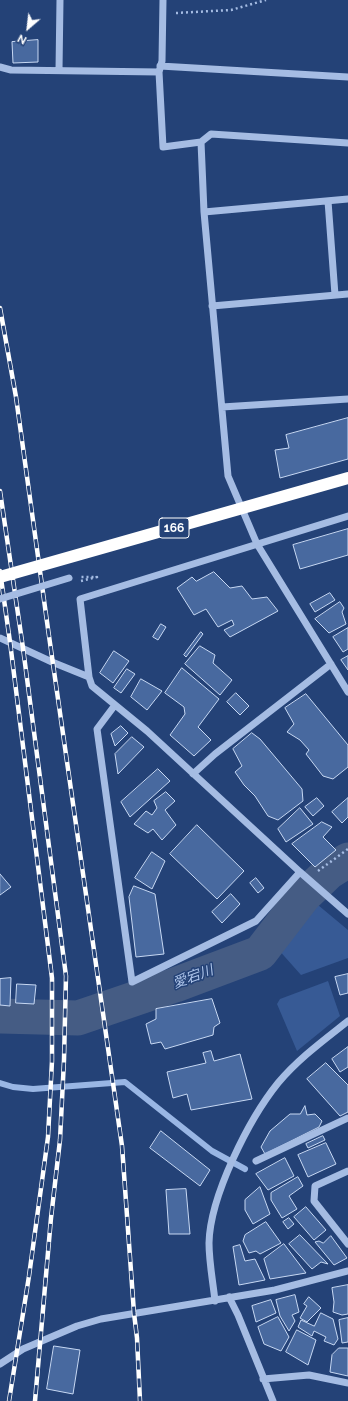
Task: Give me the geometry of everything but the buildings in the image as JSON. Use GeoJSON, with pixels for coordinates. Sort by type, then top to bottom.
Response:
{"type":"FeatureCollection","features":[{"type":"Feature","properties":{"kind":"highway","name":"166"},"geometry":{"type":"LineString","coordinates":[[0,577],[348,478]]}},
{"type":"Feature","properties":{"kind":"street"},"geometry":{"type":"LineString","coordinates":[[59,70],[60,0]]}},
{"type":"Feature","properties":{"kind":"street"},"geometry":{"type":"LineString","coordinates":[[163,0],[162,61],[160,69],[163,147],[201,142],[211,134],[348,143]]}},
{"type":"Feature","properties":{"kind":"street"},"geometry":{"type":"LineString","coordinates":[[0,67],[12,70],[160,69],[348,77]]}},
{"type":"Feature","properties":{"kind":"street"},"geometry":{"type":"LineString","coordinates":[[201,142],[204,212],[228,476],[257,544],[348,692]]}},
{"type":"Feature","properties":{"kind":"street"},"geometry":{"type":"LineString","coordinates":[[204,212],[348,199]]}},
{"type":"Feature","properties":{"kind":"street"},"geometry":{"type":"LineString","coordinates":[[328,201],[335,295]]}},
{"type":"Feature","properties":{"kind":"street"},"geometry":{"type":"LineString","coordinates":[[212,306],[348,294]]}},
{"type":"Feature","properties":{"kind":"street"},"geometry":{"type":"LineString","coordinates":[[222,407],[348,399]]}},
{"type":"Feature","properties":{"kind":"street"},"geometry":{"type":"LineString","coordinates":[[348,516],[80,599],[89,677],[92,686],[148,731],[300,872],[348,914]]}},
{"type":"Feature","properties":{"kind":"street"},"geometry":{"type":"LineString","coordinates":[[0,599],[69,578]]}},
{"type":"Feature","properties":{"kind":"street"},"geometry":{"type":"LineString","coordinates":[[0,638],[89,677]]}},
{"type":"Feature","properties":{"kind":"street"},"geometry":{"type":"LineString","coordinates":[[193,774],[215,754],[331,664]]}},
{"type":"Feature","properties":{"kind":"street"},"geometry":{"type":"LineString","coordinates":[[115,706],[97,729],[132,982],[256,922],[300,872]]}},
{"type":"Feature","properties":{"kind":"street"},"geometry":{"type":"LineString","coordinates":[[215,1300],[209,1243],[212,1219],[225,1177],[238,1149],[254,1120],[278,1083],[300,1060],[348,1021]]}},
{"type":"Feature","properties":{"kind":"street"},"geometry":{"type":"LineString","coordinates":[[256,1161],[348,1118]]}},
{"type":"Feature","properties":{"kind":"street"},"geometry":{"type":"LineString","coordinates":[[348,1171],[316,1186],[314,1201],[348,1244]]}},
{"type":"Feature","properties":{"kind":"street"},"geometry":{"type":"LineString","coordinates":[[0,1364],[23,1349],[77,1326],[101,1319],[275,1290],[348,1271]]}},
{"type":"Feature","properties":{"kind":"street"},"geometry":{"type":"LineString","coordinates":[[229,1297],[238,1315],[273,1401]]}},
{"type":"Feature","properties":{"kind":"street"},"geometry":{"type":"LineString","coordinates":[[263,1378],[309,1375],[348,1383]]}},
{"type":"Feature","properties":{"kind":"path"},"geometry":{"type":"LineString","coordinates":[[163,14],[231,10],[266,0]]}},
{"type":"Feature","properties":{"kind":"path"},"geometry":{"type":"LineString","coordinates":[[300,872],[316,872],[348,849]]}},
{"type":"Feature","properties":{"kind":"shaded area"},"geometry":{"type":"Polygon","coordinates":[[[318,905],[348,930],[348,958],[301,975],[277,948],[318,905]]]}},
{"type":"Feature","properties":{"kind":"shaded area"},"geometry":{"type":"Polygon","coordinates":[[[328,981],[340,1016],[297,1051],[277,1004],[280,999],[328,981]]]}},
{"type":"Feature","properties":{"kind":"waterway","name":"愛宕川"},"geometry":{"type":"LineString","coordinates":[[0,1016],[78,1018],[175,985],[260,953],[303,897],[329,872],[348,860]]}},
{"type":"Feature","properties":{"kind":"waterway"},"geometry":{"type":"LineString","coordinates":[[0,1083],[13,1087],[33,1089],[125,1082],[212,1151],[245,1169]]}},
{"type":"Feature","properties":{"kind":"railway"},"geometry":{"type":"LineString","coordinates":[[0,308],[16,397],[122,1146],[137,1338],[140,1401]]}},
{"type":"Feature","properties":{"kind":"railway"},"geometry":{"type":"LineString","coordinates":[[0,491],[23,648],[66,976],[60,1140],[51,1218],[35,1401]]}},
{"type":"Feature","properties":{"kind":"railway"},"geometry":{"type":"LineString","coordinates":[[0,571],[52,978],[52,1061],[48,1137],[29,1276],[9,1401]]}}]}
